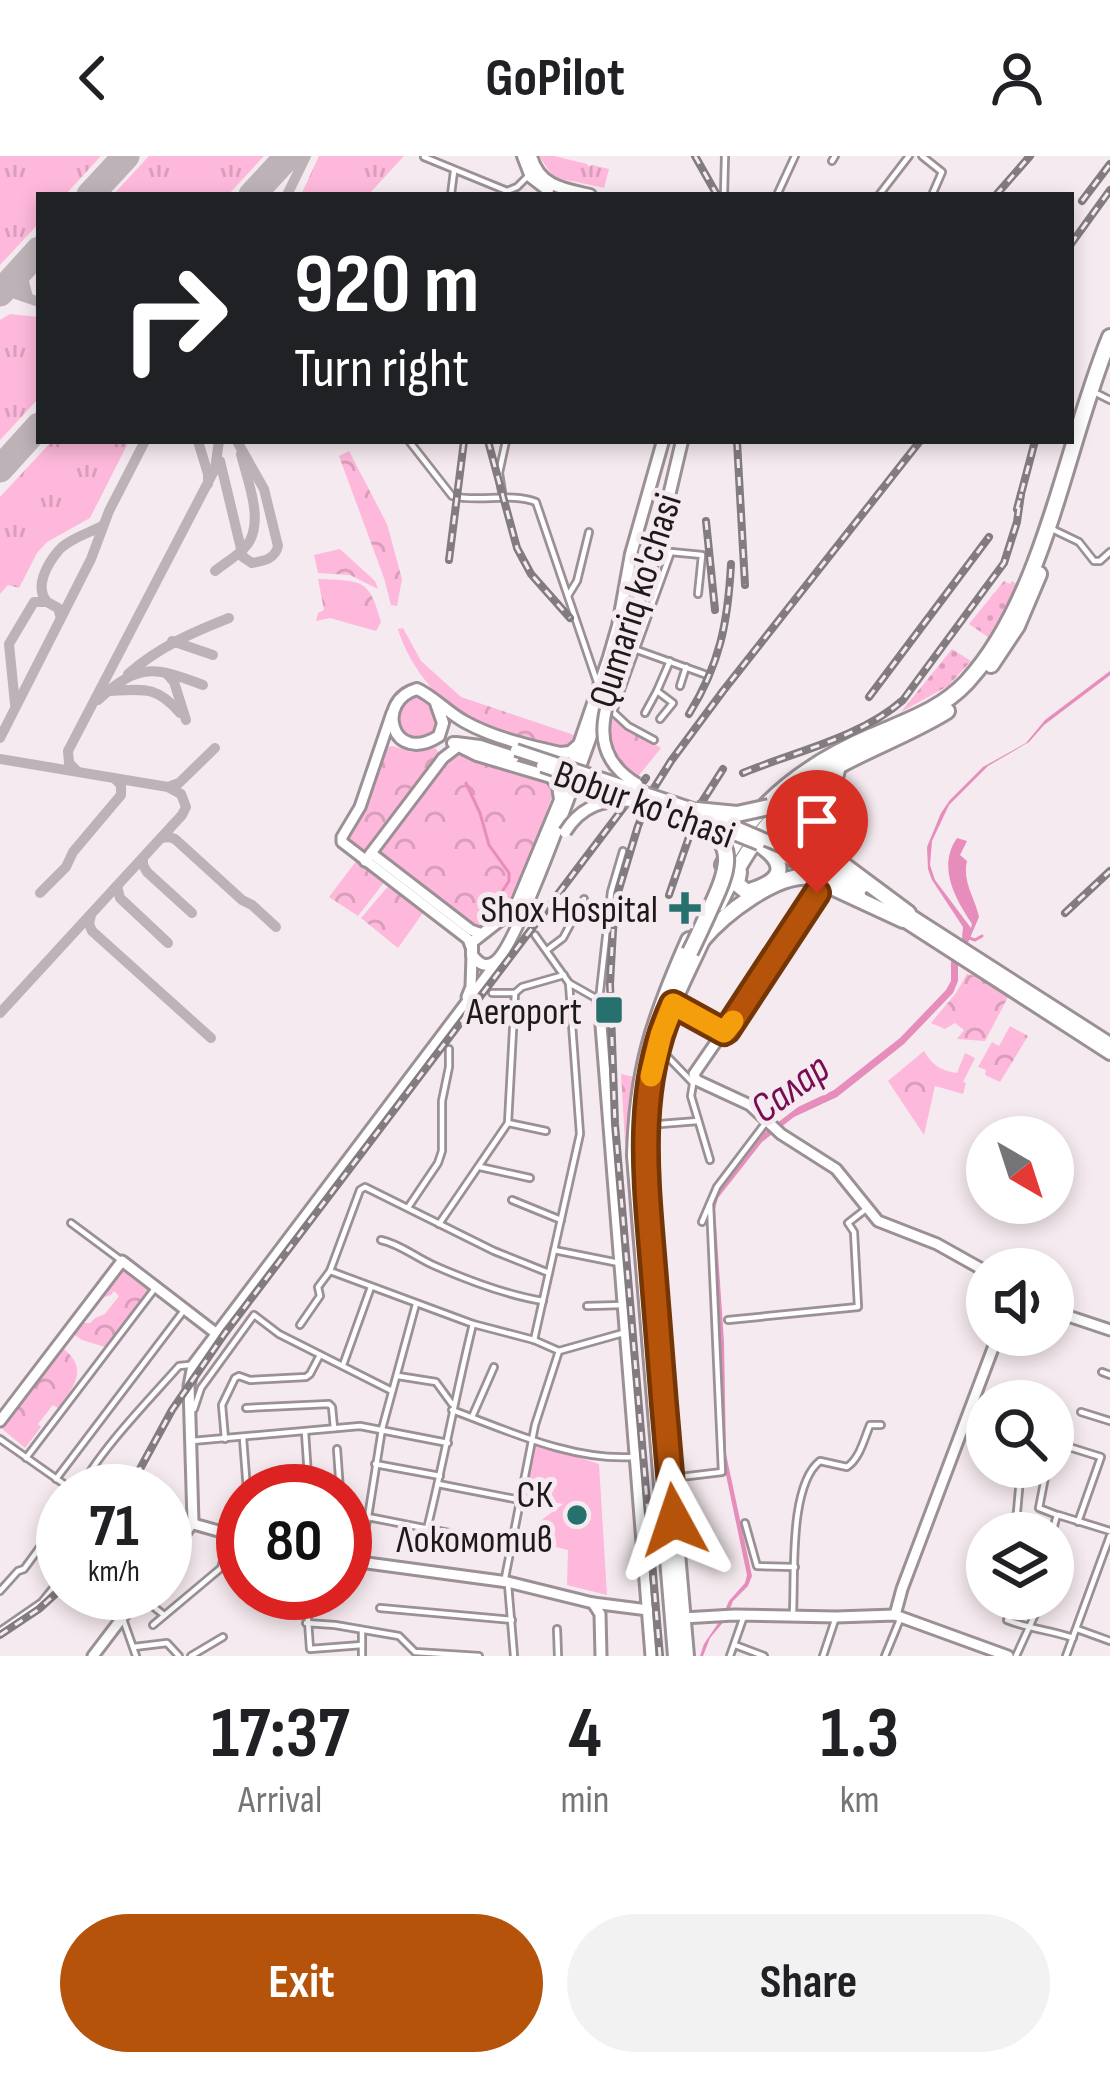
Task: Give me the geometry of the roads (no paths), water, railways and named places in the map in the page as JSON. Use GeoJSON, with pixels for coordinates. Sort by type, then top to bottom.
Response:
{"type":"FeatureCollection","features":[{"type":"Feature","properties":{"kind":"highway"},"geometry":{"type":"LineString","coordinates":[[759,841],[778,860],[778,874],[752,891],[743,891],[737,876],[759,841],[781,809],[803,789],[946,707],[982,678],[1017,626],[1110,337]]}},
{"type":"Feature","properties":{"kind":"highway"},"geometry":{"type":"LineString","coordinates":[[1050,529],[1104,397],[1110,358]]}},
{"type":"Feature","properties":{"kind":"highway"},"geometry":{"type":"LineString","coordinates":[[676,1656],[670,1478],[645,1148],[652,1074],[668,1001],[728,856],[760,810],[806,770],[854,744],[946,707]]}},
{"type":"Feature","properties":{"kind":"highway"},"geometry":{"type":"LineString","coordinates":[[694,813],[741,814],[764,809],[905,722]]}},
{"type":"Feature","properties":{"kind":"highway"},"geometry":{"type":"LineString","coordinates":[[838,766],[817,832],[818,846],[905,916]]}},
{"type":"Feature","properties":{"kind":"highway"},"geometry":{"type":"LineString","coordinates":[[686,1656],[678,1619],[635,1168],[641,1075],[656,1018],[703,940],[742,858],[759,841],[789,841],[804,835],[821,812],[822,802],[809,791],[781,809]]}},
{"type":"Feature","properties":{"kind":"highway"},"geometry":{"type":"LineString","coordinates":[[668,1001],[728,866],[719,838],[694,813]]}},
{"type":"Feature","properties":{"kind":"highway"},"geometry":{"type":"LineString","coordinates":[[703,940],[723,917],[795,876],[810,877],[905,916]]}},
{"type":"Feature","properties":{"kind":"main road"},"geometry":{"type":"LineString","coordinates":[[527,156],[529,175],[554,192]]}},
{"type":"Feature","properties":{"kind":"main road"},"geometry":{"type":"LineString","coordinates":[[527,156],[550,184],[579,192]]}},
{"type":"Feature","properties":{"kind":"main road","name":"Qumariq ko'chasi"},"geometry":{"type":"LineString","coordinates":[[216,1333],[464,1004],[471,987],[474,940],[509,913],[520,898],[609,657],[662,444]]}},
{"type":"Feature","properties":{"kind":"main road","name":"Qumariq ko'chasi"},"geometry":{"type":"LineString","coordinates":[[191,1365],[500,958],[569,798],[644,586],[665,555],[681,444]]}},
{"type":"Feature","properties":{"kind":"main road"},"geometry":{"type":"LineString","coordinates":[[652,476],[658,488],[672,484]]}},
{"type":"Feature","properties":{"kind":"main road"},"geometry":{"type":"LineString","coordinates":[[631,554],[642,547],[665,555]]}},
{"type":"Feature","properties":{"kind":"main road"},"geometry":{"type":"LineString","coordinates":[[644,586],[632,648],[603,718],[604,746],[624,776],[670,805]]}},
{"type":"Feature","properties":{"kind":"main road"},"geometry":{"type":"LineString","coordinates":[[427,902],[471,930],[500,941],[500,958],[485,965],[477,962],[468,939],[427,902],[342,840],[360,807],[404,693],[417,689],[486,732],[555,752],[570,752],[580,741]]}},
{"type":"Feature","properties":{"kind":"main road"},"geometry":{"type":"LineString","coordinates":[[440,706],[455,744]]}},
{"type":"Feature","properties":{"kind":"main road"},"geometry":{"type":"LineString","coordinates":[[394,709],[396,733],[411,745],[440,734],[440,706]]}},
{"type":"Feature","properties":{"kind":"main road","name":"Bobur ko'chasi"},"geometry":{"type":"LineString","coordinates":[[440,706],[474,735],[515,754],[694,813],[797,857],[905,916],[1110,1054]]}},
{"type":"Feature","properties":{"kind":"main road"},"geometry":{"type":"LineString","coordinates":[[368,857],[455,744]]}},
{"type":"Feature","properties":{"kind":"main road"},"geometry":{"type":"LineString","coordinates":[[455,744],[548,776],[558,786],[560,800]]}},
{"type":"Feature","properties":{"kind":"main road","name":"Bobur ko'chasi"},"geometry":{"type":"LineString","coordinates":[[411,745],[455,744],[515,754]]}},
{"type":"Feature","properties":{"kind":"main road"},"geometry":{"type":"LineString","coordinates":[[548,776],[558,766],[555,752]]}},
{"type":"Feature","properties":{"kind":"main road"},"geometry":{"type":"LineString","coordinates":[[517,924],[566,829],[585,810],[618,800],[670,805]]}},
{"type":"Feature","properties":{"kind":"main road","name":"Bobur ko'chasi"},"geometry":{"type":"LineString","coordinates":[[981,967],[1110,1043]]}},
{"type":"Feature","properties":{"kind":"main road"},"geometry":{"type":"LineString","coordinates":[[599,1000],[651,1656]]}},
{"type":"Feature","properties":{"kind":"main road"},"geometry":{"type":"LineString","coordinates":[[668,1001],[724,1032],[694,1080],[744,1101],[836,1169],[880,1222],[966,1260]]}},
{"type":"Feature","properties":{"kind":"main road"},"geometry":{"type":"LineString","coordinates":[[0,1421],[122,1261],[216,1333]]}},
{"type":"Feature","properties":{"kind":"main road"},"geometry":{"type":"LineString","coordinates":[[1074,1318],[1110,1330]]}},
{"type":"Feature","properties":{"kind":"main road"},"geometry":{"type":"LineString","coordinates":[[188,1441],[191,1365]]}},
{"type":"Feature","properties":{"kind":"main road"},"geometry":{"type":"LineString","coordinates":[[189,1464],[185,1379],[191,1365]]}},
{"type":"Feature","properties":{"kind":"main road"},"geometry":{"type":"LineString","coordinates":[[898,1616],[902,1589],[966,1419]]}},
{"type":"Feature","properties":{"kind":"main road"},"geometry":{"type":"LineString","coordinates":[[372,1562],[506,1580],[648,1610]]}},
{"type":"Feature","properties":{"kind":"main road"},"geometry":{"type":"LineString","coordinates":[[598,1603],[604,1655]]}},
{"type":"Feature","properties":{"kind":"main road"},"geometry":{"type":"LineString","coordinates":[[678,1619],[898,1616],[1012,1656]]}},
{"type":"Feature","properties":{"kind":"main road"},"geometry":{"type":"LineString","coordinates":[[90,1656],[118,1620]]}},
{"type":"Feature","properties":{"kind":"street"},"geometry":{"type":"LineString","coordinates":[[724,192],[725,156]]}},
{"type":"Feature","properties":{"kind":"street"},"geometry":{"type":"LineString","coordinates":[[778,192],[795,156]]}},
{"type":"Feature","properties":{"kind":"street"},"geometry":{"type":"LineString","coordinates":[[881,192],[909,156]]}},
{"type":"Feature","properties":{"kind":"street"},"geometry":{"type":"LineString","coordinates":[[922,156],[942,172],[933,192]]}},
{"type":"Feature","properties":{"kind":"street"},"geometry":{"type":"LineString","coordinates":[[424,157],[498,192],[512,190],[529,175]]}},
{"type":"Feature","properties":{"kind":"street"},"geometry":{"type":"LineString","coordinates":[[451,192],[454,171]]}},
{"type":"Feature","properties":{"kind":"street"},"geometry":{"type":"LineString","coordinates":[[411,444],[452,496],[537,502],[598,688]]}},
{"type":"Feature","properties":{"kind":"street"},"geometry":{"type":"LineString","coordinates":[[503,498],[499,473],[505,444]]}},
{"type":"Feature","properties":{"kind":"street"},"geometry":{"type":"LineString","coordinates":[[1050,529],[1079,542],[1094,561],[1110,552]]}},
{"type":"Feature","properties":{"kind":"street"},"geometry":{"type":"LineString","coordinates":[[568,594],[578,581],[589,532]]}},
{"type":"Feature","properties":{"kind":"street"},"geometry":{"type":"LineString","coordinates":[[654,740],[613,714],[665,555],[703,555],[698,594]]}},
{"type":"Feature","properties":{"kind":"street"},"geometry":{"type":"LineString","coordinates":[[632,648],[704,674]]}},
{"type":"Feature","properties":{"kind":"street"},"geometry":{"type":"LineString","coordinates":[[591,658],[599,664],[609,657]]}},
{"type":"Feature","properties":{"kind":"street"},"geometry":{"type":"LineString","coordinates":[[645,713],[670,661]]}},
{"type":"Feature","properties":{"kind":"street"},"geometry":{"type":"LineString","coordinates":[[680,686],[686,667]]}},
{"type":"Feature","properties":{"kind":"street"},"geometry":{"type":"LineString","coordinates":[[657,691],[673,703],[660,719]]}},
{"type":"Feature","properties":{"kind":"street"},"geometry":{"type":"LineString","coordinates":[[569,983],[599,1000],[611,892],[623,851]]}},
{"type":"Feature","properties":{"kind":"street"},"geometry":{"type":"LineString","coordinates":[[724,1032],[811,899],[816,884],[810,877]]}},
{"type":"Feature","properties":{"kind":"street"},"geometry":{"type":"LineString","coordinates":[[811,899],[821,890],[835,888]]}},
{"type":"Feature","properties":{"kind":"street"},"geometry":{"type":"LineString","coordinates":[[547,950],[563,938],[584,899]]}},
{"type":"Feature","properties":{"kind":"street"},"geometry":{"type":"LineString","coordinates":[[534,1340],[580,1134],[569,983],[535,934]]}},
{"type":"Feature","properties":{"kind":"street"},"geometry":{"type":"LineString","coordinates":[[492,993],[515,993],[564,975]]}},
{"type":"Feature","properties":{"kind":"street"},"geometry":{"type":"LineString","coordinates":[[439,1224],[508,1123],[515,993]]}},
{"type":"Feature","properties":{"kind":"street"},"geometry":{"type":"LineString","coordinates":[[407,1208],[442,1151],[442,1101],[450,1050],[456,1041]]}},
{"type":"Feature","properties":{"kind":"street"},"geometry":{"type":"LineString","coordinates":[[664,1053],[694,1080],[691,1096],[710,1160]]}},
{"type":"Feature","properties":{"kind":"street"},"geometry":{"type":"LineString","coordinates":[[660,1124],[698,1121]]}},
{"type":"Feature","properties":{"kind":"street"},"geometry":{"type":"LineString","coordinates":[[508,1123],[546,1131]]}},
{"type":"Feature","properties":{"kind":"street"},"geometry":{"type":"LineString","coordinates":[[702,1222],[717,1187],[772,1126]]}},
{"type":"Feature","properties":{"kind":"street"},"geometry":{"type":"LineString","coordinates":[[480,1166],[530,1178]]}},
{"type":"Feature","properties":{"kind":"street"},"geometry":{"type":"LineString","coordinates":[[300,1325],[319,1298],[318,1287],[330,1271],[365,1187],[549,1273]]}},
{"type":"Feature","properties":{"kind":"street"},"geometry":{"type":"LineString","coordinates":[[512,1200],[561,1220]]}},
{"type":"Feature","properties":{"kind":"street"},"geometry":{"type":"LineString","coordinates":[[670,1478],[722,1472],[710,1204]]}},
{"type":"Feature","properties":{"kind":"street"},"geometry":{"type":"LineString","coordinates":[[728,1320],[859,1306],[854,1232],[848,1223],[866,1209]]}},
{"type":"Feature","properties":{"kind":"street"},"geometry":{"type":"LineString","coordinates":[[70,1222],[122,1261]]}},
{"type":"Feature","properties":{"kind":"street"},"geometry":{"type":"LineString","coordinates":[[381,1240],[451,1272],[543,1301]]}},
{"type":"Feature","properties":{"kind":"street"},"geometry":{"type":"LineString","coordinates":[[554,1250],[620,1263]]}},
{"type":"Feature","properties":{"kind":"street"},"geometry":{"type":"LineString","coordinates":[[330,1271],[559,1351],[626,1333]]}},
{"type":"Feature","properties":{"kind":"street"},"geometry":{"type":"LineString","coordinates":[[343,1365],[371,1286]]}},
{"type":"Feature","properties":{"kind":"street"},"geometry":{"type":"LineString","coordinates":[[26,1458],[156,1287]]}},
{"type":"Feature","properties":{"kind":"street"},"geometry":{"type":"LineString","coordinates":[[372,1486],[382,1429],[416,1304]]}},
{"type":"Feature","properties":{"kind":"street"},"geometry":{"type":"LineString","coordinates":[[586,1306],[624,1305]]}},
{"type":"Feature","properties":{"kind":"street"},"geometry":{"type":"LineString","coordinates":[[67,1464],[185,1309]]}},
{"type":"Feature","properties":{"kind":"street"},"geometry":{"type":"LineString","coordinates":[[189,1415],[201,1388],[254,1315],[279,1334],[392,1391]]}},
{"type":"Feature","properties":{"kind":"street"},"geometry":{"type":"LineString","coordinates":[[427,1529],[473,1324]]}},
{"type":"Feature","properties":{"kind":"street"},"geometry":{"type":"LineString","coordinates":[[514,1656],[506,1580],[532,1439],[559,1351]]}},
{"type":"Feature","properties":{"kind":"street"},"geometry":{"type":"LineString","coordinates":[[225,1439],[222,1405],[235,1378],[305,1377],[320,1355]]}},
{"type":"Feature","properties":{"kind":"street"},"geometry":{"type":"LineString","coordinates":[[97,1464],[179,1366],[191,1365]]}},
{"type":"Feature","properties":{"kind":"street"},"geometry":{"type":"LineString","coordinates":[[472,1418],[494,1367]]}},
{"type":"Feature","properties":{"kind":"street"},"geometry":{"type":"LineString","coordinates":[[1102,1372],[1110,1375]]}},
{"type":"Feature","properties":{"kind":"street"},"geometry":{"type":"LineString","coordinates":[[398,1376],[436,1382],[452,1407],[532,1439],[600,1457],[634,1456]]}},
{"type":"Feature","properties":{"kind":"street"},"geometry":{"type":"LineString","coordinates":[[246,1408],[328,1404],[334,1428]]}},
{"type":"Feature","properties":{"kind":"street"},"geometry":{"type":"LineString","coordinates":[[1082,1412],[1110,1421]]}},
{"type":"Feature","properties":{"kind":"street"},"geometry":{"type":"LineString","coordinates":[[792,1616],[798,1507],[813,1466],[820,1461],[847,1467],[855,1461],[870,1425],[881,1425]]}},
{"type":"Feature","properties":{"kind":"street"},"geometry":{"type":"LineString","coordinates":[[188,1441],[360,1426],[448,1443]]}},
{"type":"Feature","properties":{"kind":"street"},"geometry":{"type":"LineString","coordinates":[[305,1432],[307,1464]]}},
{"type":"Feature","properties":{"kind":"street"},"geometry":{"type":"LineString","coordinates":[[243,1438],[245,1464]]}},
{"type":"Feature","properties":{"kind":"street"},"geometry":{"type":"LineString","coordinates":[[0,1439],[36,1465]]}},
{"type":"Feature","properties":{"kind":"street"},"geometry":{"type":"LineString","coordinates":[[1074,1448],[1101,1455],[1078,1522]]}},
{"type":"Feature","properties":{"kind":"street"},"geometry":{"type":"LineString","coordinates":[[337,1449],[338,1464]]}},
{"type":"Feature","properties":{"kind":"street"},"geometry":{"type":"LineString","coordinates":[[375,1464],[520,1500]]}},
{"type":"Feature","properties":{"kind":"street"},"geometry":{"type":"LineString","coordinates":[[1043,1488],[1040,1508],[1050,1512]]}},
{"type":"Feature","properties":{"kind":"street"},"geometry":{"type":"LineString","coordinates":[[372,1517],[485,1540]]}},
{"type":"Feature","properties":{"kind":"street"},"geometry":{"type":"LineString","coordinates":[[1066,1656],[1110,1534],[1074,1521]]}},
{"type":"Feature","properties":{"kind":"street"},"geometry":{"type":"LineString","coordinates":[[745,1522],[757,1567],[795,1567]]}},
{"type":"Feature","properties":{"kind":"street"},"geometry":{"type":"LineString","coordinates":[[0,1591],[36,1553]]}},
{"type":"Feature","properties":{"kind":"street"},"geometry":{"type":"LineString","coordinates":[[192,1592],[216,1572]]}},
{"type":"Feature","properties":{"kind":"street"},"geometry":{"type":"LineString","coordinates":[[0,1631],[36,1606]]}},
{"type":"Feature","properties":{"kind":"street"},"geometry":{"type":"LineString","coordinates":[[380,1608],[512,1620]]}},
{"type":"Feature","properties":{"kind":"street"},"geometry":{"type":"LineString","coordinates":[[730,1656],[739,1615]]}},
{"type":"Feature","properties":{"kind":"street"},"geometry":{"type":"LineString","coordinates":[[885,1656],[898,1616]]}},
{"type":"Feature","properties":{"kind":"street"},"geometry":{"type":"LineString","coordinates":[[823,1656],[836,1617]]}},
{"type":"Feature","properties":{"kind":"street"},"geometry":{"type":"LineString","coordinates":[[124,1620],[136,1656]]}},
{"type":"Feature","properties":{"kind":"street"},"geometry":{"type":"LineString","coordinates":[[153,1625],[158,1620]]}},
{"type":"Feature","properties":{"kind":"street"},"geometry":{"type":"LineString","coordinates":[[1007,1620],[1073,1638]]}},
{"type":"Feature","properties":{"kind":"street"},"geometry":{"type":"LineString","coordinates":[[1012,1656],[1032,1620]]}},
{"type":"Feature","properties":{"kind":"street"},"geometry":{"type":"LineString","coordinates":[[362,1645],[312,1650],[306,1623],[399,1636],[415,1654],[479,1656]]}},
{"type":"Feature","properties":{"kind":"street"},"geometry":{"type":"LineString","coordinates":[[1077,1629],[1110,1641]]}},
{"type":"Feature","properties":{"kind":"street"},"geometry":{"type":"LineString","coordinates":[[362,1630],[362,1656]]}},
{"type":"Feature","properties":{"kind":"street"},"geometry":{"type":"LineString","coordinates":[[556,1630],[558,1656]]}},
{"type":"Feature","properties":{"kind":"street"},"geometry":{"type":"LineString","coordinates":[[191,1656],[223,1636]]}},
{"type":"Feature","properties":{"kind":"street"},"geometry":{"type":"LineString","coordinates":[[134,1647],[167,1643],[179,1656]]}},
{"type":"Feature","properties":{"kind":"street"},"geometry":{"type":"LineString","coordinates":[[734,1645],[764,1656]]}},
{"type":"Feature","properties":{"kind":"waterway"},"geometry":{"type":"LineString","coordinates":[[466,783],[489,845],[509,873],[494,904]]}},
{"type":"Feature","properties":{"kind":"waterway"},"geometry":{"type":"LineString","coordinates":[[969,938],[982,936]]}},
{"type":"Feature","properties":{"kind":"railway"},"geometry":{"type":"LineString","coordinates":[[695,156],[715,192]]}},
{"type":"Feature","properties":{"kind":"railway"},"geometry":{"type":"LineString","coordinates":[[999,192],[1030,156]]}},
{"type":"Feature","properties":{"kind":"railway"},"geometry":{"type":"LineString","coordinates":[[1082,201],[1110,164]]}},
{"type":"Feature","properties":{"kind":"railway"},"geometry":{"type":"LineString","coordinates":[[1074,240],[1110,190]]}},
{"type":"Feature","properties":{"kind":"railway"},"geometry":{"type":"LineString","coordinates":[[449,560],[464,444]]}},
{"type":"Feature","properties":{"kind":"railway"},"geometry":{"type":"LineString","coordinates":[[489,444],[517,548],[531,574],[570,618]]}},
{"type":"Feature","properties":{"kind":"railway"},"geometry":{"type":"LineString","coordinates":[[737,444],[745,585]]}},
{"type":"Feature","properties":{"kind":"railway"},"geometry":{"type":"LineString","coordinates":[[660,1656],[615,1124],[610,984],[619,889],[638,826],[671,761],[918,444]]}},
{"type":"Feature","properties":{"kind":"railway"},"geometry":{"type":"LineString","coordinates":[[1017,509],[1034,444]]}},
{"type":"Feature","properties":{"kind":"railway"},"geometry":{"type":"LineString","coordinates":[[743,773],[847,734],[903,700],[1004,563],[1021,494]]}},
{"type":"Feature","properties":{"kind":"railway"},"geometry":{"type":"LineString","coordinates":[[706,521],[715,610]]}},
{"type":"Feature","properties":{"kind":"railway"},"geometry":{"type":"LineString","coordinates":[[869,697],[989,537]]}},
{"type":"Feature","properties":{"kind":"railway"},"geometry":{"type":"LineString","coordinates":[[689,714],[720,642],[731,564]]}},
{"type":"Feature","properties":{"kind":"railway"},"geometry":{"type":"LineString","coordinates":[[669,895],[700,805],[723,769]]}},
{"type":"Feature","properties":{"kind":"railway"},"geometry":{"type":"LineString","coordinates":[[143,1464],[172,1410],[225,1333],[646,778]]}},
{"type":"Feature","properties":{"kind":"railway"},"geometry":{"type":"LineString","coordinates":[[1065,913],[1110,871]]}},
{"type":"Feature","properties":{"kind":"railway"},"geometry":{"type":"LineString","coordinates":[[0,1635],[36,1611]]}},
{"type":"Feature","properties":{"kind":"place","name":"Shox Hospital"},"geometry":{"type":"Point","coordinates":[685,908]}},
{"type":"Feature","properties":{"kind":"place","name":"Aeroport"},"geometry":{"type":"Point","coordinates":[609,1010]}},
{"type":"Feature","properties":{"kind":"place","name":"СК Локомотив"},"geometry":{"type":"Point","coordinates":[577,1515]}},
{"type":"Feature","properties":{"kind":"water label","name":"Салар"},"geometry":{"type":"Point","coordinates":[789,1087]}}]}
